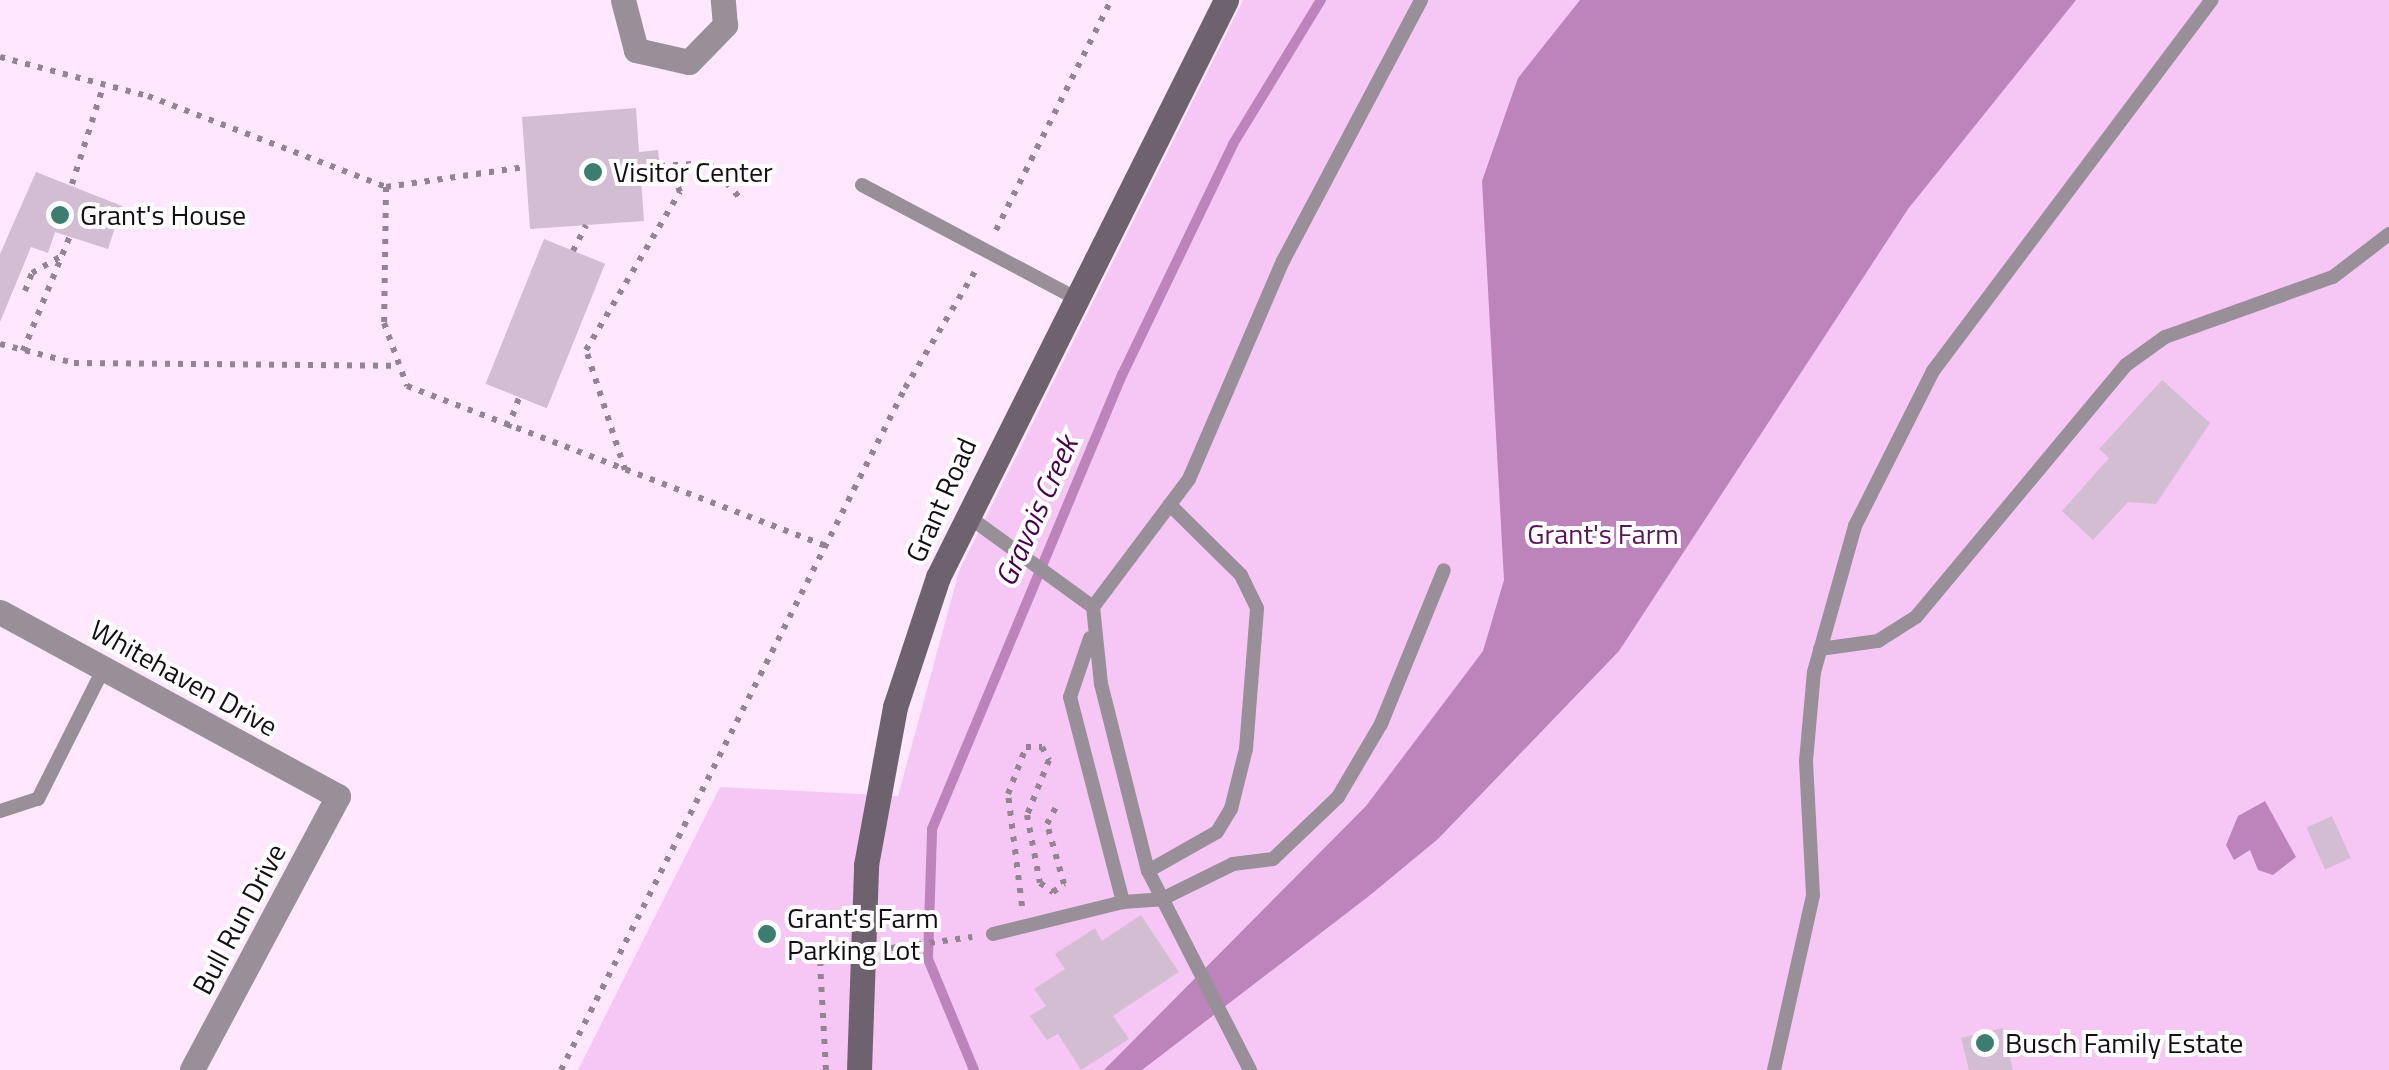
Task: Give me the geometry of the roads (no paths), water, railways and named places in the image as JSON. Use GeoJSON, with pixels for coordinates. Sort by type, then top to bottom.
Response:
{"type":"FeatureCollection","features":[{"type":"Feature","properties":{"kind":"street"},"geometry":{"type":"LineString","coordinates":[[623,0],[636,50],[689,62],[724,25],[723,0]]}},
{"type":"Feature","properties":{"kind":"street","name":"Grant Road"},"geometry":{"type":"LineString","coordinates":[[858,1070],[856,952],[895,707],[964,514],[1226,0]]}},
{"type":"Feature","properties":{"kind":"street","name":"Whitehaven Drive"},"geometry":{"type":"LineString","coordinates":[[0,612],[338,796]]}},
{"type":"Feature","properties":{"kind":"street","name":"Bull Run Drive"},"geometry":{"type":"LineString","coordinates":[[192,1070],[338,796]]}},
{"type":"Feature","properties":{"kind":"lane"},"geometry":{"type":"LineString","coordinates":[[1250,1070],[1148,870],[1094,628],[1094,607],[1170,505],[1283,261],[1420,0]]}},
{"type":"Feature","properties":{"kind":"lane"},"geometry":{"type":"LineString","coordinates":[[1774,1070],[1813,895],[1806,761],[1820,649],[1856,526],[1933,372],[2212,0]]}},
{"type":"Feature","properties":{"kind":"lane"},"geometry":{"type":"LineString","coordinates":[[862,184],[1075,298]]}},
{"type":"Feature","properties":{"kind":"lane"},"geometry":{"type":"LineString","coordinates":[[1820,649],[1878,641],[1916,617],[2126,365],[2165,336],[2333,278],[2389,234]]}},
{"type":"Feature","properties":{"kind":"lane"},"geometry":{"type":"LineString","coordinates":[[1148,870],[1217,832],[1230,809],[1246,749],[1257,608],[1240,575],[1170,505]]}},
{"type":"Feature","properties":{"kind":"lane"},"geometry":{"type":"LineString","coordinates":[[964,514],[1094,607]]}},
{"type":"Feature","properties":{"kind":"lane"},"geometry":{"type":"LineString","coordinates":[[994,934],[1123,902],[1162,899],[1233,864],[1273,858],[1338,797],[1382,724],[1444,570]]}},
{"type":"Feature","properties":{"kind":"lane"},"geometry":{"type":"LineString","coordinates":[[1094,628],[1070,697],[1123,902]]}},
{"type":"Feature","properties":{"kind":"lane"},"geometry":{"type":"LineString","coordinates":[[0,811],[38,798],[104,668]]}},
{"type":"Feature","properties":{"kind":"waterway","name":"Gravois Creek"},"geometry":{"type":"LineString","coordinates":[[974,1070],[928,959],[932,829],[1123,373],[1233,144],[1321,0]]}},
{"type":"Feature","properties":{"kind":"place","name":"Visitor Center"},"geometry":{"type":"Point","coordinates":[593,172]}},
{"type":"Feature","properties":{"kind":"place","name":"Grant's House"},"geometry":{"type":"Point","coordinates":[60,215]}},
{"type":"Feature","properties":{"kind":"place","name":"Grant's Farm Parking Lot"},"geometry":{"type":"Point","coordinates":[767,934]}},
{"type":"Feature","properties":{"kind":"place","name":"Busch Family Estate"},"geometry":{"type":"Point","coordinates":[1985,1043]}},
{"type":"Feature","properties":{"kind":"park label","name":"Grant's Farm"},"geometry":{"type":"Point","coordinates":[1603,534]}}]}
